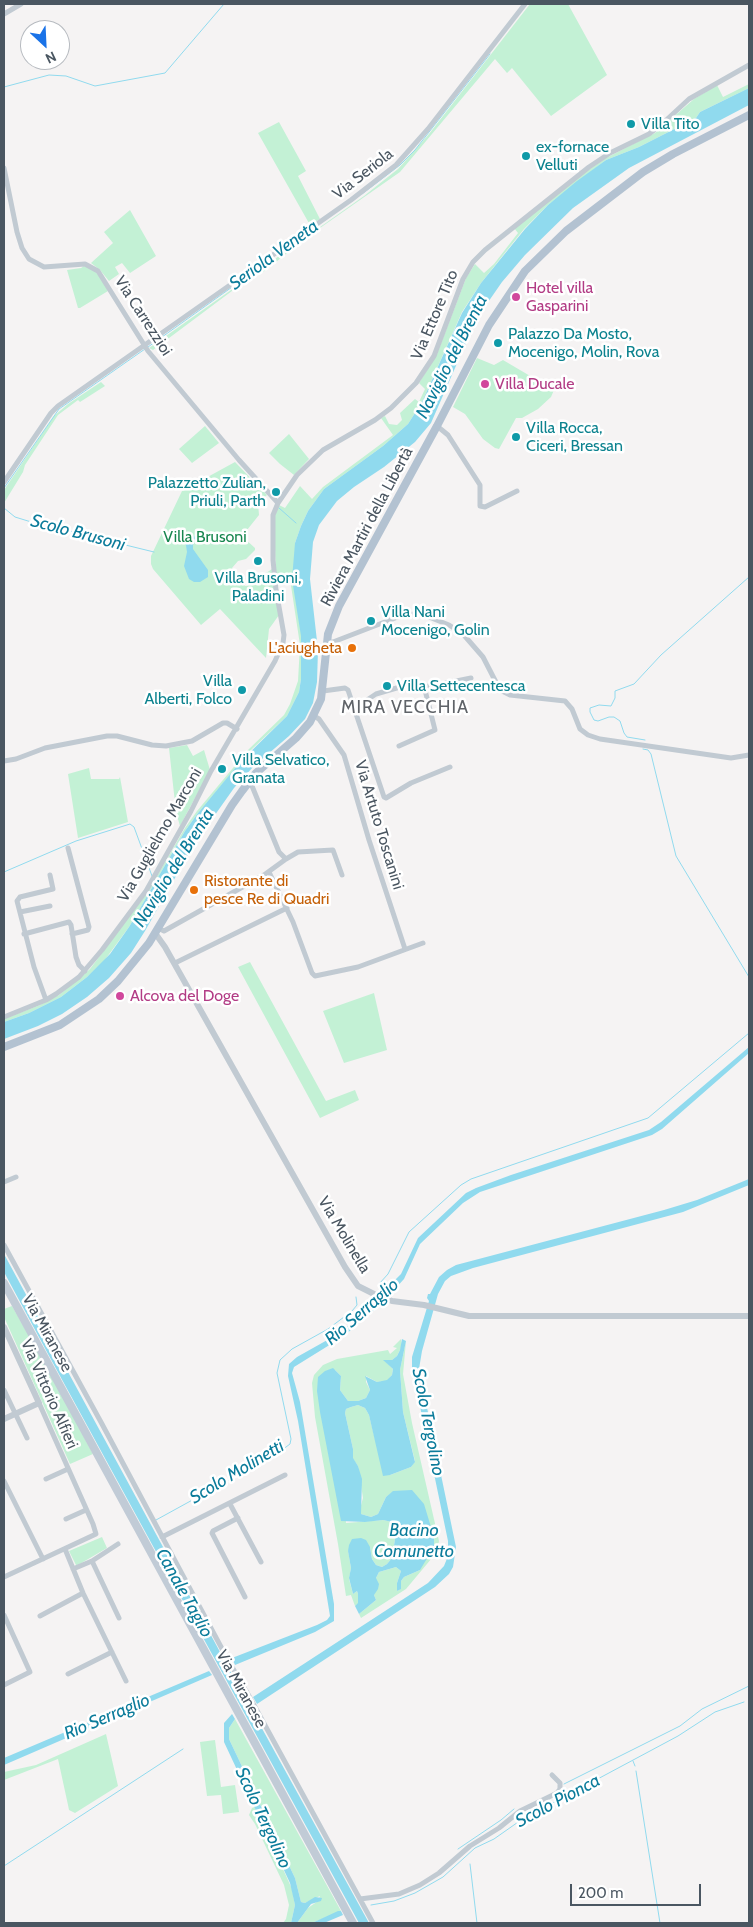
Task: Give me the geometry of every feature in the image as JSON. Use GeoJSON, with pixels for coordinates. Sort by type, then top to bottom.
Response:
{"type":"FeatureCollection","features":[{"type":"Feature","properties":{"kind":"main road","name":"Riviera Martiri della Libertà"},"geometry":{"type":"LineString","coordinates":[[4,1047],[60,1025],[94,1003],[128,970],[159,933],[232,805],[256,773],[296,738],[314,716],[323,691],[327,643],[331,624],[339,606],[437,426],[495,313],[513,286],[540,254],[584,216],[643,172],[673,154],[749,115]]}},
{"type":"Feature","properties":{"kind":"main road","name":"Via Miranese"},"geometry":{"type":"LineString","coordinates":[[4,1284],[353,1923]]}},
{"type":"Feature","properties":{"kind":"street"},"geometry":{"type":"LineString","coordinates":[[4,14],[20,4]]}},
{"type":"Feature","properties":{"kind":"street","name":"Via Seriola"},"geometry":{"type":"LineString","coordinates":[[4,482],[55,409],[145,347],[388,172],[418,142],[525,4]]}},
{"type":"Feature","properties":{"kind":"street","name":"Via Ettore Tito"},"geometry":{"type":"LineString","coordinates":[[237,729],[275,661],[284,639],[276,590],[272,540],[273,515],[278,503],[297,475],[316,455],[375,420],[391,408],[416,383],[434,356],[464,279],[473,262],[485,250],[589,166],[610,153],[649,134],[689,99],[749,65]]}},
{"type":"Feature","properties":{"kind":"street","name":"Via Carrezzioi"},"geometry":{"type":"LineString","coordinates":[[4,168],[17,232],[22,248],[29,259],[44,267],[85,264],[94,267],[106,282],[145,347],[239,460],[278,503]]}},
{"type":"Feature","properties":{"kind":"street"},"geometry":{"type":"LineString","coordinates":[[437,426],[448,435],[480,485],[479,503],[483,508],[517,491]]}},
{"type":"Feature","properties":{"kind":"street"},"geometry":{"type":"LineString","coordinates":[[327,643],[403,614],[419,614],[449,625],[463,634],[483,658],[498,687],[505,693],[566,702],[572,709],[580,729],[588,735],[600,739],[731,758],[749,755]]}},
{"type":"Feature","properties":{"kind":"street"},"geometry":{"type":"LineString","coordinates":[[355,708],[376,694],[409,685],[424,686],[471,678]]}},
{"type":"Feature","properties":{"kind":"street"},"geometry":{"type":"LineString","coordinates":[[399,746],[435,730],[424,686]]}},
{"type":"Feature","properties":{"kind":"street"},"geometry":{"type":"LineString","coordinates":[[323,691],[347,688],[384,797],[386,798],[411,783],[450,767]]}},
{"type":"Feature","properties":{"kind":"street","name":"Via Artuto Toscanini"},"geometry":{"type":"LineString","coordinates":[[314,716],[319,719],[344,755],[369,840],[405,949]]}},
{"type":"Feature","properties":{"kind":"street"},"geometry":{"type":"LineString","coordinates":[[4,761],[16,759],[45,748],[107,736],[117,736],[152,745],[166,746],[192,741],[223,723],[227,723],[237,729]]}},
{"type":"Feature","properties":{"kind":"street","name":"Via Guglielmo Marconi"},"geometry":{"type":"LineString","coordinates":[[4,1017],[46,1000],[65,989],[85,971],[146,891],[211,771],[237,729]]}},
{"type":"Feature","properties":{"kind":"street"},"geometry":{"type":"LineString","coordinates":[[249,782],[279,852],[286,859]]}},
{"type":"Feature","properties":{"kind":"street"},"geometry":{"type":"LineString","coordinates":[[68,848],[89,928],[72,934]]}},
{"type":"Feature","properties":{"kind":"street"},"geometry":{"type":"LineString","coordinates":[[159,933],[269,872],[298,852],[333,850],[342,876]]}},
{"type":"Feature","properties":{"kind":"street"},"geometry":{"type":"LineString","coordinates":[[269,872],[287,908],[312,973],[316,976],[358,967],[423,943]]}},
{"type":"Feature","properties":{"kind":"street"},"geometry":{"type":"LineString","coordinates":[[46,1000],[24,934],[17,898],[53,889],[50,875]]}},
{"type":"Feature","properties":{"kind":"street"},"geometry":{"type":"LineString","coordinates":[[20,912],[50,906]]}},
{"type":"Feature","properties":{"kind":"street"},"geometry":{"type":"LineString","coordinates":[[175,963],[287,908]]}},
{"type":"Feature","properties":{"kind":"street"},"geometry":{"type":"LineString","coordinates":[[24,934],[66,922],[70,923],[76,957],[79,965],[85,971]]}},
{"type":"Feature","properties":{"kind":"street","name":"Via Molinella"},"geometry":{"type":"LineString","coordinates":[[159,933],[355,1283],[374,1294],[392,1300],[424,1305],[460,1315],[478,1317],[749,1316]]}},
{"type":"Feature","properties":{"kind":"street"},"geometry":{"type":"LineString","coordinates":[[4,1182],[16,1177]]}},
{"type":"Feature","properties":{"kind":"street"},"geometry":{"type":"LineString","coordinates":[[4,1245],[373,1923]]}},
{"type":"Feature","properties":{"kind":"street","name":"Via Vittorio Alfieri"},"geometry":{"type":"LineString","coordinates":[[4,1330],[96,1532],[93,1537],[65,1549]]}},
{"type":"Feature","properties":{"kind":"street"},"geometry":{"type":"LineString","coordinates":[[4,1390],[26,1438]]}},
{"type":"Feature","properties":{"kind":"street"},"geometry":{"type":"LineString","coordinates":[[4,1419],[39,1404]]}},
{"type":"Feature","properties":{"kind":"street","name":"Via Vittorio Alfieri"},"geometry":{"type":"LineString","coordinates":[[46,1479],[68,1469]]}},
{"type":"Feature","properties":{"kind":"street"},"geometry":{"type":"LineString","coordinates":[[162,1537],[230,1504],[285,1474]]}},
{"type":"Feature","properties":{"kind":"street"},"geometry":{"type":"LineString","coordinates":[[4,1481],[43,1559]]}},
{"type":"Feature","properties":{"kind":"street"},"geometry":{"type":"LineString","coordinates":[[4,1497],[10,1494]]}},
{"type":"Feature","properties":{"kind":"street"},"geometry":{"type":"LineString","coordinates":[[230,1504],[261,1562]]}},
{"type":"Feature","properties":{"kind":"street"},"geometry":{"type":"LineString","coordinates":[[66,1519],[86,1510]]}},
{"type":"Feature","properties":{"kind":"street"},"geometry":{"type":"LineString","coordinates":[[238,1518],[213,1530],[212,1533],[245,1597]]}},
{"type":"Feature","properties":{"kind":"street"},"geometry":{"type":"LineString","coordinates":[[74,1569],[92,1561],[118,1544]]}},
{"type":"Feature","properties":{"kind":"street"},"geometry":{"type":"LineString","coordinates":[[4,1577],[65,1549],[83,1593],[126,1681]]}},
{"type":"Feature","properties":{"kind":"street"},"geometry":{"type":"LineString","coordinates":[[92,1561],[119,1618]]}},
{"type":"Feature","properties":{"kind":"street"},"geometry":{"type":"LineString","coordinates":[[40,1616],[83,1593]]}},
{"type":"Feature","properties":{"kind":"street"},"geometry":{"type":"LineString","coordinates":[[4,1615],[30,1673],[4,1685]]}},
{"type":"Feature","properties":{"kind":"street"},"geometry":{"type":"LineString","coordinates":[[68,1674],[112,1652]]}},
{"type":"Feature","properties":{"kind":"street"},"geometry":{"type":"LineString","coordinates":[[360,1899],[399,1894],[434,1876],[470,1846],[499,1828],[520,1811],[557,1793],[560,1783],[552,1775]]}},
{"type":"Feature","properties":{"kind":"green space"},"geometry":{"type":"Polygon","coordinates":[[[530,4],[568,4],[607,75],[551,116],[512,68],[507,73],[495,59],[400,172],[310,235],[262,273],[260,271],[244,282],[153,350],[149,348],[364,196],[398,169],[429,134],[530,4]]]}},
{"type":"Feature","properties":{"kind":"green space"},"geometry":{"type":"Polygon","coordinates":[[[749,84],[749,88],[700,112],[696,118],[639,147],[606,160],[548,205],[524,229],[500,259],[462,312],[422,402],[408,424],[383,446],[324,489],[308,511],[301,526],[295,543],[302,645],[301,679],[299,692],[287,716],[251,750],[198,813],[185,831],[129,927],[104,961],[61,997],[29,1013],[4,1022],[4,1019],[40,1005],[59,995],[90,969],[147,893],[197,811],[248,750],[284,715],[290,704],[298,681],[300,645],[290,579],[276,580],[274,518],[279,505],[285,508],[300,486],[312,499],[323,487],[393,435],[381,418],[385,416],[389,424],[397,425],[402,420],[400,413],[415,399],[419,402],[425,389],[419,383],[437,354],[466,278],[475,264],[484,273],[494,264],[518,233],[514,228],[568,184],[606,158],[655,133],[694,99],[717,85],[723,97],[749,84]]]}},
{"type":"Feature","properties":{"kind":"green space"},"geometry":{"type":"Polygon","coordinates":[[[279,122],[306,171],[298,176],[320,219],[310,225],[258,133],[279,122]]]}},
{"type":"Feature","properties":{"kind":"green space"},"geometry":{"type":"Polygon","coordinates":[[[130,210],[156,256],[130,273],[122,263],[115,267],[119,274],[109,281],[91,263],[113,243],[104,232],[130,210]]]}},
{"type":"Feature","properties":{"kind":"green space"},"geometry":{"type":"Polygon","coordinates":[[[84,266],[94,270],[102,279],[108,291],[78,308],[67,270],[84,266]]]}},
{"type":"Feature","properties":{"kind":"green space"},"geometry":{"type":"Polygon","coordinates":[[[477,358],[494,365],[503,360],[554,390],[551,397],[538,409],[522,418],[516,418],[499,449],[483,439],[465,414],[453,407],[477,358]]]}},
{"type":"Feature","properties":{"kind":"green space"},"geometry":{"type":"Polygon","coordinates":[[[101,382],[105,386],[80,402],[78,400],[58,415],[25,465],[23,472],[4,503],[4,490],[54,416],[68,404],[101,382]]]}},
{"type":"Feature","properties":{"kind":"green space"},"geometry":{"type":"Polygon","coordinates":[[[205,426],[219,443],[192,463],[179,449],[205,426]]]}},
{"type":"Feature","properties":{"kind":"green space"},"geometry":{"type":"Polygon","coordinates":[[[289,434],[309,459],[294,475],[269,453],[289,434]]]}},
{"type":"Feature","properties":{"kind":"green space","name":"Villa Brusoni"},"geometry":{"type":"Polygon","coordinates":[[[235,462],[267,495],[258,503],[259,515],[247,530],[244,538],[255,550],[246,559],[238,561],[232,568],[245,586],[272,569],[279,615],[269,629],[266,658],[220,609],[201,625],[153,569],[151,564],[151,556],[182,491],[235,462]]]}},
{"type":"Feature","properties":{"kind":"green space"},"geometry":{"type":"Polygon","coordinates":[[[187,745],[193,756],[204,750],[210,770],[180,826],[176,812],[169,748],[187,745]]]}},
{"type":"Feature","properties":{"kind":"green space"},"geometry":{"type":"Polygon","coordinates":[[[89,768],[91,779],[119,779],[120,777],[128,822],[78,838],[68,774],[89,768]]]}},
{"type":"Feature","properties":{"kind":"green space"},"geometry":{"type":"Polygon","coordinates":[[[250,962],[326,1101],[355,1090],[359,1100],[320,1118],[238,967],[250,962]]]}},
{"type":"Feature","properties":{"kind":"green space"},"geometry":{"type":"Polygon","coordinates":[[[374,993],[387,1050],[344,1063],[323,1011],[374,993]]]}},
{"type":"Feature","properties":{"kind":"green space"},"geometry":{"type":"Polygon","coordinates":[[[12,1306],[93,1454],[70,1464],[4,1317],[4,1309],[12,1306]]]}},
{"type":"Feature","properties":{"kind":"green space"},"geometry":{"type":"Polygon","coordinates":[[[401,1339],[402,1346],[397,1356],[392,1360],[384,1360],[393,1369],[392,1375],[387,1381],[377,1382],[366,1376],[366,1382],[370,1390],[366,1398],[358,1401],[348,1401],[340,1390],[341,1376],[335,1370],[346,1523],[383,1520],[392,1522],[396,1533],[392,1558],[382,1567],[376,1565],[372,1559],[370,1547],[348,1550],[351,1568],[349,1579],[353,1594],[357,1591],[358,1594],[358,1604],[355,1606],[351,1595],[346,1596],[315,1417],[312,1383],[314,1375],[323,1365],[337,1359],[388,1350],[390,1354],[397,1348],[393,1347],[401,1339]]]}},
{"type":"Feature","properties":{"kind":"green space"},"geometry":{"type":"Polygon","coordinates":[[[406,1341],[403,1374],[412,1423],[439,1541],[437,1552],[406,1589],[361,1618],[359,1614],[376,1600],[374,1595],[376,1578],[379,1572],[396,1567],[401,1571],[397,1583],[397,1591],[400,1589],[401,1581],[404,1577],[420,1570],[393,1492],[386,1497],[378,1514],[371,1517],[361,1514],[360,1509],[363,1498],[358,1466],[353,1459],[353,1449],[345,1413],[346,1409],[358,1405],[365,1408],[390,1475],[411,1467],[415,1461],[403,1412],[400,1370],[406,1341]]]}},
{"type":"Feature","properties":{"kind":"green space"},"geometry":{"type":"Polygon","coordinates":[[[102,1537],[107,1548],[76,1565],[69,1551],[102,1537]]]}},
{"type":"Feature","properties":{"kind":"green space"},"geometry":{"type":"Polygon","coordinates":[[[235,1719],[341,1911],[312,1923],[297,1923],[308,1908],[318,1901],[320,1896],[305,1903],[301,1902],[295,1878],[229,1739],[229,1728],[235,1719]]]}},
{"type":"Feature","properties":{"kind":"green space"},"geometry":{"type":"Polygon","coordinates":[[[106,1734],[118,1786],[75,1813],[69,1810],[58,1759],[4,1780],[4,1772],[36,1765],[106,1734]]]}},
{"type":"Feature","properties":{"kind":"green space"},"geometry":{"type":"Polygon","coordinates":[[[215,1740],[221,1787],[235,1785],[239,1812],[223,1814],[221,1795],[207,1796],[200,1742],[215,1740]]]}},
{"type":"Feature","properties":{"kind":"green space"},"geometry":{"type":"Polygon","coordinates":[[[255,1807],[292,1889],[295,1905],[291,1923],[283,1923],[286,1919],[289,1905],[284,1885],[249,1815],[252,1808],[255,1807]]]}},
{"type":"Feature","properties":{"kind":"water","name":"Naviglio del Brenta"},"geometry":{"type":"Polygon","coordinates":[[[749,88],[749,105],[629,168],[573,208],[525,255],[502,282],[484,308],[469,336],[431,423],[415,442],[337,501],[319,525],[313,542],[310,579],[318,650],[317,682],[313,703],[305,719],[289,736],[253,767],[234,788],[193,846],[131,953],[109,978],[87,997],[62,1014],[38,1026],[4,1039],[4,1022],[29,1013],[61,997],[87,977],[110,954],[129,927],[185,831],[198,813],[241,761],[287,716],[299,692],[301,679],[301,636],[292,579],[295,543],[301,526],[308,511],[324,489],[383,446],[408,424],[422,402],[462,313],[481,283],[525,229],[548,205],[577,181],[606,160],[639,147],[696,118],[700,112],[749,88]]]}},
{"type":"Feature","properties":{"kind":"water"},"geometry":{"type":"Polygon","coordinates":[[[192,534],[196,538],[193,549],[208,570],[208,577],[200,582],[194,582],[189,579],[184,566],[187,552],[185,539],[192,534]]]}},
{"type":"Feature","properties":{"kind":"water"},"geometry":{"type":"Polygon","coordinates":[[[749,1047],[749,1053],[662,1129],[652,1135],[480,1192],[463,1203],[420,1244],[404,1279],[383,1302],[344,1336],[294,1367],[292,1373],[300,1402],[334,1604],[334,1621],[315,1632],[235,1665],[232,1658],[317,1625],[327,1620],[330,1616],[298,1421],[288,1376],[289,1364],[297,1357],[338,1334],[377,1300],[401,1274],[418,1238],[466,1193],[511,1175],[649,1130],[661,1122],[749,1047]]]}},
{"type":"Feature","properties":{"kind":"water","name":"Scolo Tergolino"},"geometry":{"type":"Polygon","coordinates":[[[749,1179],[749,1185],[683,1212],[473,1268],[451,1276],[445,1281],[438,1294],[422,1351],[419,1369],[456,1547],[453,1567],[449,1574],[435,1587],[257,1704],[253,1697],[428,1583],[444,1566],[448,1556],[448,1541],[412,1368],[412,1357],[429,1301],[427,1298],[428,1294],[430,1294],[439,1277],[456,1265],[664,1210],[697,1200],[749,1179]]]}},
{"type":"Feature","properties":{"kind":"water","name":"Canale Taglio"},"geometry":{"type":"Polygon","coordinates":[[[4,1254],[369,1923],[359,1923],[48,1354],[4,1272],[4,1254]]]}},
{"type":"Feature","properties":{"kind":"water","name":"Bacino Comunetto"},"geometry":{"type":"Polygon","coordinates":[[[402,1339],[406,1341],[400,1370],[403,1412],[415,1462],[411,1467],[383,1476],[369,1415],[365,1408],[358,1405],[346,1409],[345,1413],[353,1449],[353,1458],[362,1479],[361,1514],[371,1517],[378,1514],[386,1497],[393,1491],[412,1490],[424,1504],[434,1537],[434,1547],[420,1570],[404,1577],[401,1581],[401,1589],[397,1591],[397,1583],[401,1571],[396,1567],[379,1572],[376,1578],[379,1584],[378,1589],[374,1595],[376,1600],[359,1614],[355,1606],[358,1603],[358,1594],[357,1591],[353,1594],[349,1578],[351,1568],[348,1551],[349,1545],[352,1539],[361,1538],[366,1540],[370,1547],[372,1559],[376,1565],[382,1567],[392,1558],[396,1533],[392,1522],[383,1520],[365,1522],[341,1521],[320,1412],[317,1391],[318,1377],[325,1371],[333,1368],[341,1376],[340,1390],[348,1401],[358,1401],[366,1398],[370,1390],[365,1376],[377,1382],[387,1380],[392,1375],[393,1369],[383,1360],[392,1360],[397,1356],[402,1339]]]}},
{"type":"Feature","properties":{"kind":"water","name":"Rio Serraglio"},"geometry":{"type":"Polygon","coordinates":[[[209,1671],[212,1675],[4,1765],[4,1758],[209,1671]]]}},
{"type":"Feature","properties":{"kind":"water","name":"Scolo Tergolino"},"geometry":{"type":"Polygon","coordinates":[[[232,1714],[235,1719],[229,1728],[229,1739],[295,1878],[301,1902],[305,1903],[315,1897],[322,1898],[321,1901],[311,1904],[297,1923],[291,1923],[295,1905],[290,1883],[224,1742],[224,1723],[232,1714]]]}},
{"type":"Feature","properties":{"kind":"water"},"geometry":{"type":"Polygon","coordinates":[[[341,1911],[343,1915],[324,1923],[312,1923],[341,1911]]]}},
{"type":"Feature","properties":{"kind":"waterway"},"geometry":{"type":"LineString","coordinates":[[4,87],[49,75],[66,76],[95,86],[165,73],[224,4]]}},
{"type":"Feature","properties":{"kind":"waterway","name":"Seriola Veneta"},"geometry":{"type":"LineString","coordinates":[[362,194],[400,165],[415,150],[490,54]]}},
{"type":"Feature","properties":{"kind":"waterway","name":"Seriola Veneta"},"geometry":{"type":"LineString","coordinates":[[148,347],[263,265]]}},
{"type":"Feature","properties":{"kind":"waterway","name":"Seriola Veneta"},"geometry":{"type":"LineString","coordinates":[[4,488],[59,409],[145,349]]}},
{"type":"Feature","properties":{"kind":"waterway","name":"Scolo Brusoni"},"geometry":{"type":"LineString","coordinates":[[4,508],[15,517],[28,521],[154,552]]}},
{"type":"Feature","properties":{"kind":"waterway","name":"Scolo Brusoni"},"geometry":{"type":"LineString","coordinates":[[279,508],[296,523]]}},
{"type":"Feature","properties":{"kind":"waterway"},"geometry":{"type":"LineString","coordinates":[[645,740],[627,737],[620,721],[614,717],[598,721],[594,720],[590,708],[599,705],[611,706],[615,698],[615,691],[634,684],[661,655],[749,577]]}},
{"type":"Feature","properties":{"kind":"waterway"},"geometry":{"type":"LineString","coordinates":[[643,749],[648,750],[651,754],[676,856],[749,977]]}},
{"type":"Feature","properties":{"kind":"waterway","name":"Naviglio del Brenta"},"geometry":{"type":"LineString","coordinates":[[4,872],[76,841],[130,824],[134,827],[152,876]]}},
{"type":"Feature","properties":{"kind":"waterway","name":"Rio Serraglio"},"geometry":{"type":"LineString","coordinates":[[379,1284],[388,1274],[409,1232],[461,1185],[471,1179],[648,1118],[749,1033]]}},
{"type":"Feature","properties":{"kind":"waterway","name":"Scolo Molinetti"},"geometry":{"type":"LineString","coordinates":[[156,1520],[278,1453],[290,1444],[291,1439],[277,1373],[280,1360],[292,1349],[328,1329],[352,1311],[357,1305],[356,1297]]}},
{"type":"Feature","properties":{"kind":"waterway"},"geometry":{"type":"LineString","coordinates":[[564,1784],[680,1726],[702,1709],[749,1686]]}},
{"type":"Feature","properties":{"kind":"waterway","name":"Scolo Pionca"},"geometry":{"type":"LineString","coordinates":[[371,1905],[394,1901],[415,1893],[443,1877],[475,1848],[494,1839],[521,1820],[678,1736],[715,1712],[744,1702]]}},
{"type":"Feature","properties":{"kind":"waterway"},"geometry":{"type":"LineString","coordinates":[[4,1866],[183,1749]]}},
{"type":"Feature","properties":{"kind":"waterway","name":"Scolo Pionca"},"geometry":{"type":"LineString","coordinates":[[633,1761],[635,1766]]}},
{"type":"Feature","properties":{"kind":"waterway"},"geometry":{"type":"LineString","coordinates":[[636,1771],[660,1923]]}},
{"type":"Feature","properties":{"kind":"waterway"},"geometry":{"type":"LineString","coordinates":[[458,1849],[514,1809]]}},
{"type":"Feature","properties":{"kind":"waterway"},"geometry":{"type":"LineString","coordinates":[[470,1864],[477,1923]]}},
{"type":"Feature","properties":{"kind":"place","name":"Villa Tito"},"geometry":{"type":"Point","coordinates":[631,124]}},
{"type":"Feature","properties":{"kind":"place","name":"ex-fornace Velluti"},"geometry":{"type":"Point","coordinates":[526,156]}},
{"type":"Feature","properties":{"kind":"place","name":"Hotel villa Gasparini"},"geometry":{"type":"Point","coordinates":[516,297]}},
{"type":"Feature","properties":{"kind":"place","name":"Palazzo Da Mosto, Mocenigo, Molin, Rova"},"geometry":{"type":"Point","coordinates":[498,343]}},
{"type":"Feature","properties":{"kind":"place","name":"Villa Ducale"},"geometry":{"type":"Point","coordinates":[485,384]}},
{"type":"Feature","properties":{"kind":"place","name":"Villa Rocca, Ciceri, Bressan"},"geometry":{"type":"Point","coordinates":[516,437]}},
{"type":"Feature","properties":{"kind":"place","name":"Palazzetto Zulian, Priuli, Parth"},"geometry":{"type":"Point","coordinates":[276,492]}},
{"type":"Feature","properties":{"kind":"place","name":"Villa Brusoni, Paladini"},"geometry":{"type":"Point","coordinates":[258,561]}},
{"type":"Feature","properties":{"kind":"place","name":"Villa Nani Mocenigo, Golin"},"geometry":{"type":"Point","coordinates":[371,621]}},
{"type":"Feature","properties":{"kind":"place","name":"L'aciugheta"},"geometry":{"type":"Point","coordinates":[352,648]}},
{"type":"Feature","properties":{"kind":"place","name":"Villa Settecentesca"},"geometry":{"type":"Point","coordinates":[387,686]}},
{"type":"Feature","properties":{"kind":"place","name":"Villa Alberti, Folco"},"geometry":{"type":"Point","coordinates":[242,690]}},
{"type":"Feature","properties":{"kind":"place","name":"Villa Selvatico, Granata"},"geometry":{"type":"Point","coordinates":[222,769]}},
{"type":"Feature","properties":{"kind":"place","name":"Ristorante di pesce Re di Quadri"},"geometry":{"type":"Point","coordinates":[194,890]}},
{"type":"Feature","properties":{"kind":"place","name":"Alcova del Doge"},"geometry":{"type":"Point","coordinates":[120,996]}},
{"type":"Feature","properties":{"kind":"district","name":"MIRA VECCHIA"},"geometry":{"type":"Point","coordinates":[405,708]}}]}
